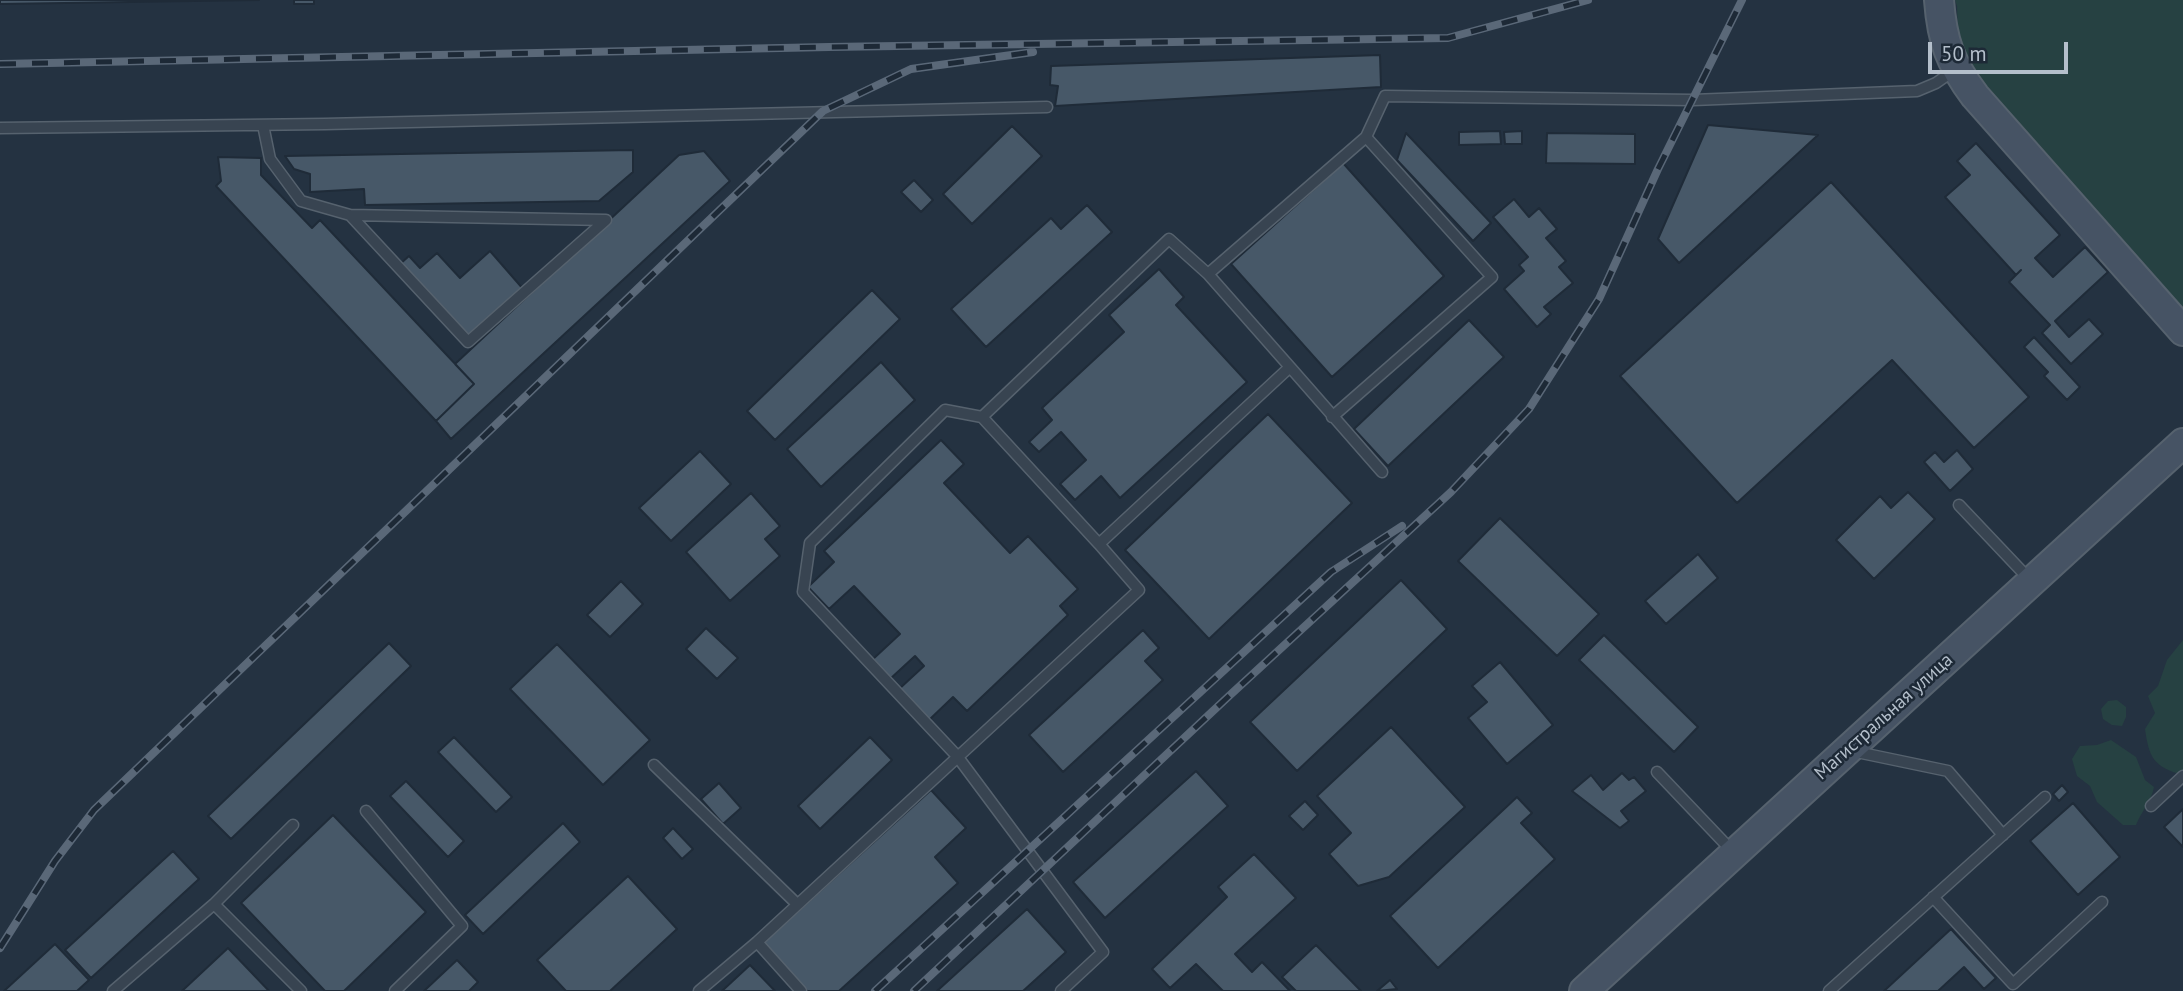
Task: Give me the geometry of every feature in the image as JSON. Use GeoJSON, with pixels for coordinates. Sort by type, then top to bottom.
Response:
{"type":"FeatureCollection","features":[{"type":"Feature","properties":{"kind":"main road"},"geometry":{"type":"LineString","coordinates":[[1939,0],[1943,38],[1956,69],[1992,117],[2183,331]]}},
{"type":"Feature","properties":{"kind":"main road","name":"Магистральная улица"},"geometry":{"type":"LineString","coordinates":[[1584,991],[2183,443]]}},
{"type":"Feature","properties":{"kind":"lane"},"geometry":{"type":"LineString","coordinates":[[1208,274],[1366,137],[1385,96],[1693,100],[1917,91],[1936,83],[1956,69]]}},
{"type":"Feature","properties":{"kind":"lane"},"geometry":{"type":"LineString","coordinates":[[0,128],[263,125],[1046,107]]}},
{"type":"Feature","properties":{"kind":"lane"},"geometry":{"type":"LineString","coordinates":[[263,125],[270,159],[301,201],[349,215],[606,220],[468,342],[349,215]]}},
{"type":"Feature","properties":{"kind":"lane"},"geometry":{"type":"LineString","coordinates":[[1332,417],[1492,277],[1366,137]]}},
{"type":"Feature","properties":{"kind":"lane"},"geometry":{"type":"LineString","coordinates":[[982,417],[1169,239],[1208,274],[1382,472]]}},
{"type":"Feature","properties":{"kind":"lane"},"geometry":{"type":"LineString","coordinates":[[1099,544],[1290,368]]}},
{"type":"Feature","properties":{"kind":"lane"},"geometry":{"type":"LineString","coordinates":[[699,991],[757,942],[957,756],[1139,590],[982,417],[946,410],[810,543],[803,592],[957,756],[1103,951],[1061,991]]}},
{"type":"Feature","properties":{"kind":"lane"},"geometry":{"type":"LineString","coordinates":[[1959,505],[2031,581]]}},
{"type":"Feature","properties":{"kind":"lane"},"geometry":{"type":"LineString","coordinates":[[1848,750],[1948,772],[2003,835]]}},
{"type":"Feature","properties":{"kind":"lane"},"geometry":{"type":"LineString","coordinates":[[654,765],[797,904]]}},
{"type":"Feature","properties":{"kind":"lane"},"geometry":{"type":"LineString","coordinates":[[1657,772],[1735,854]]}},
{"type":"Feature","properties":{"kind":"lane"},"geometry":{"type":"LineString","coordinates":[[2151,806],[2183,776]]}},
{"type":"Feature","properties":{"kind":"lane"},"geometry":{"type":"LineString","coordinates":[[1829,991],[2045,797]]}},
{"type":"Feature","properties":{"kind":"lane"},"geometry":{"type":"LineString","coordinates":[[366,811],[462,926],[395,991]]}},
{"type":"Feature","properties":{"kind":"lane"},"geometry":{"type":"LineString","coordinates":[[113,991],[214,904],[293,825]]}},
{"type":"Feature","properties":{"kind":"lane"},"geometry":{"type":"LineString","coordinates":[[1933,897],[2013,984],[2102,902]]}},
{"type":"Feature","properties":{"kind":"lane"},"geometry":{"type":"LineString","coordinates":[[214,904],[300,991]]}},
{"type":"Feature","properties":{"kind":"lane"},"geometry":{"type":"LineString","coordinates":[[757,942],[801,991]]}},
{"type":"Feature","properties":{"kind":"green space"},"geometry":{"type":"Polygon","coordinates":[[[1955,0],[2183,0],[2183,312],[1997,104],[1964,60],[1958,37],[1955,0]]]}},
{"type":"Feature","properties":{"kind":"green space"},"geometry":{"type":"Polygon","coordinates":[[[2183,640],[2183,775],[2159,765],[2151,754],[2145,729],[2155,713],[2148,696],[2158,686],[2167,660],[2183,640]]]}},
{"type":"Feature","properties":{"kind":"green space"},"geometry":{"type":"Polygon","coordinates":[[[2117,700],[2126,707],[2122,726],[2112,725],[2103,719],[2101,709],[2108,701],[2117,700]]]}},
{"type":"Feature","properties":{"kind":"green space"},"geometry":{"type":"Polygon","coordinates":[[[2111,740],[2136,757],[2145,780],[2154,787],[2136,825],[2123,825],[2097,802],[2090,786],[2077,776],[2072,759],[2080,746],[2097,745],[2111,740]]]}},
{"type":"Feature","properties":{"kind":"building"},"geometry":{"type":"Polygon","coordinates":[[[0,0],[259,0],[0,4],[0,0]]]}},
{"type":"Feature","properties":{"kind":"building"},"geometry":{"type":"Polygon","coordinates":[[[294,0],[314,0],[314,4],[294,4],[294,0]]]}},
{"type":"Feature","properties":{"kind":"building"},"geometry":{"type":"Polygon","coordinates":[[[1380,55],[1381,87],[1055,106],[1058,86],[1050,85],[1051,66],[1380,55]]]}},
{"type":"Feature","properties":{"kind":"building"},"geometry":{"type":"Polygon","coordinates":[[[1708,125],[1818,135],[1679,263],[1658,239],[1708,125]]]}},
{"type":"Feature","properties":{"kind":"building"},"geometry":{"type":"Polygon","coordinates":[[[1012,126],[1042,156],[972,224],[943,194],[1012,126]]]}},
{"type":"Feature","properties":{"kind":"building"},"geometry":{"type":"Polygon","coordinates":[[[1500,131],[1501,144],[1459,145],[1459,132],[1500,131]]]}},
{"type":"Feature","properties":{"kind":"building"},"geometry":{"type":"Polygon","coordinates":[[[1522,131],[1522,144],[1505,144],[1504,132],[1522,131]]]}},
{"type":"Feature","properties":{"kind":"building"},"geometry":{"type":"Polygon","coordinates":[[[1406,133],[1491,223],[1473,241],[1397,160],[1406,133]]]}},
{"type":"Feature","properties":{"kind":"building"},"geometry":{"type":"Polygon","coordinates":[[[1547,133],[1635,134],[1635,164],[1546,163],[1547,133]]]}},
{"type":"Feature","properties":{"kind":"building"},"geometry":{"type":"Polygon","coordinates":[[[1976,143],[2060,235],[2035,258],[2053,277],[2085,247],[2108,272],[2055,321],[2069,337],[2089,319],[2103,334],[2071,364],[2042,333],[2050,325],[2009,282],[2016,275],[1945,197],[1970,175],[1957,161],[1976,143]]]}},
{"type":"Feature","properties":{"kind":"building"},"geometry":{"type":"Polygon","coordinates":[[[633,150],[633,172],[599,201],[365,205],[364,189],[310,192],[310,174],[294,169],[285,156],[633,150]]]}},
{"type":"Feature","properties":{"kind":"building"},"geometry":{"type":"Polygon","coordinates":[[[704,151],[730,181],[451,439],[436,421],[474,384],[455,364],[679,155],[704,151]]]}},
{"type":"Feature","properties":{"kind":"building"},"geometry":{"type":"Polygon","coordinates":[[[218,157],[261,158],[261,175],[312,228],[320,220],[474,384],[436,421],[216,186],[221,181],[218,157]]]}},
{"type":"Feature","properties":{"kind":"building"},"geometry":{"type":"Polygon","coordinates":[[[1343,163],[1444,276],[1332,377],[1231,264],[1343,163]]]}},
{"type":"Feature","properties":{"kind":"building"},"geometry":{"type":"Polygon","coordinates":[[[914,180],[933,200],[921,212],[901,192],[914,180]]]}},
{"type":"Feature","properties":{"kind":"building"},"geometry":{"type":"Polygon","coordinates":[[[1831,182],[2029,397],[1974,448],[1892,360],[1737,503],[1620,376],[1831,182]]]}},
{"type":"Feature","properties":{"kind":"building"},"geometry":{"type":"Polygon","coordinates":[[[1514,199],[1529,217],[1539,208],[1557,229],[1546,238],[1566,261],[1559,267],[1573,283],[1544,307],[1551,314],[1537,327],[1504,289],[1524,271],[1519,265],[1528,257],[1493,217],[1514,199]]]}},
{"type":"Feature","properties":{"kind":"building"},"geometry":{"type":"Polygon","coordinates":[[[1087,205],[1112,232],[986,347],[951,309],[1051,218],[1061,229],[1087,205]]]}},
{"type":"Feature","properties":{"kind":"building"},"geometry":{"type":"Polygon","coordinates":[[[490,251],[524,290],[468,340],[400,264],[409,256],[420,268],[437,253],[460,278],[490,251]]]}},
{"type":"Feature","properties":{"kind":"building"},"geometry":{"type":"Polygon","coordinates":[[[1159,269],[1184,297],[1176,305],[1247,382],[1120,498],[1101,476],[1075,500],[1060,484],[1086,460],[1061,432],[1039,452],[1029,442],[1052,420],[1042,408],[1124,332],[1109,315],[1159,269]]]}},
{"type":"Feature","properties":{"kind":"building"},"geometry":{"type":"Polygon","coordinates":[[[872,290],[900,319],[775,440],[747,411],[872,290]]]}},
{"type":"Feature","properties":{"kind":"building"},"geometry":{"type":"Polygon","coordinates":[[[1469,320],[1504,357],[1388,466],[1354,429],[1469,320]]]}},
{"type":"Feature","properties":{"kind":"building"},"geometry":{"type":"Polygon","coordinates":[[[2034,337],[2080,387],[2067,400],[2044,376],[2048,372],[2024,347],[2034,337]]]}},
{"type":"Feature","properties":{"kind":"building"},"geometry":{"type":"Polygon","coordinates":[[[881,362],[915,400],[821,487],[787,449],[881,362]]]}},
{"type":"Feature","properties":{"kind":"building"},"geometry":{"type":"Polygon","coordinates":[[[1268,414],[1352,503],[1209,639],[1125,550],[1268,414]]]}},
{"type":"Feature","properties":{"kind":"building"},"geometry":{"type":"Polygon","coordinates":[[[941,440],[964,464],[944,483],[1010,553],[1028,536],[1078,589],[1060,606],[1068,615],[967,711],[953,697],[928,721],[898,690],[924,666],[915,656],[890,679],[872,660],[900,634],[854,586],[829,609],[808,587],[834,562],[824,551],[941,440]]]}},
{"type":"Feature","properties":{"kind":"building"},"geometry":{"type":"Polygon","coordinates":[[[1957,450],[1973,469],[1950,491],[1924,462],[1935,452],[1944,462],[1957,450]]]}},
{"type":"Feature","properties":{"kind":"building"},"geometry":{"type":"Polygon","coordinates":[[[700,451],[731,484],[671,541],[639,508],[700,451]]]}},
{"type":"Feature","properties":{"kind":"building"},"geometry":{"type":"Polygon","coordinates":[[[1908,492],[1935,519],[1874,579],[1836,540],[1880,496],[1891,508],[1908,492]]]}},
{"type":"Feature","properties":{"kind":"building"},"geometry":{"type":"Polygon","coordinates":[[[751,493],[780,526],[765,539],[780,556],[730,601],[686,552],[751,493]]]}},
{"type":"Feature","properties":{"kind":"building"},"geometry":{"type":"Polygon","coordinates":[[[1500,518],[1599,614],[1557,656],[1458,561],[1500,518]]]}},
{"type":"Feature","properties":{"kind":"building"},"geometry":{"type":"Polygon","coordinates":[[[1698,554],[1718,578],[1666,624],[1645,601],[1698,554]]]}},
{"type":"Feature","properties":{"kind":"building"},"geometry":{"type":"Polygon","coordinates":[[[1401,580],[1447,629],[1297,771],[1250,722],[1401,580]]]}},
{"type":"Feature","properties":{"kind":"building"},"geometry":{"type":"Polygon","coordinates":[[[621,581],[643,604],[610,637],[587,615],[621,581]]]}},
{"type":"Feature","properties":{"kind":"building"},"geometry":{"type":"Polygon","coordinates":[[[706,628],[738,658],[717,679],[686,649],[706,628]]]}},
{"type":"Feature","properties":{"kind":"building"},"geometry":{"type":"Polygon","coordinates":[[[1143,630],[1159,648],[1145,661],[1163,680],[1063,772],[1029,735],[1143,630]]]}},
{"type":"Feature","properties":{"kind":"building"},"geometry":{"type":"Polygon","coordinates":[[[1604,635],[1698,727],[1674,752],[1579,660],[1604,635]]]}},
{"type":"Feature","properties":{"kind":"building"},"geometry":{"type":"Polygon","coordinates":[[[389,643],[411,666],[231,839],[208,816],[389,643]]]}},
{"type":"Feature","properties":{"kind":"building"},"geometry":{"type":"Polygon","coordinates":[[[557,644],[650,740],[603,785],[510,689],[557,644]]]}},
{"type":"Feature","properties":{"kind":"building"},"geometry":{"type":"Polygon","coordinates":[[[1500,662],[1553,725],[1507,764],[1468,718],[1487,702],[1472,686],[1500,662]]]}},
{"type":"Feature","properties":{"kind":"building"},"geometry":{"type":"Polygon","coordinates":[[[1391,727],[1465,807],[1389,877],[1358,886],[1329,854],[1351,833],[1317,796],[1391,727]]]}},
{"type":"Feature","properties":{"kind":"building"},"geometry":{"type":"Polygon","coordinates":[[[454,737],[512,797],[496,812],[438,752],[454,737]]]}},
{"type":"Feature","properties":{"kind":"building"},"geometry":{"type":"Polygon","coordinates":[[[870,737],[892,760],[820,829],[798,806],[870,737]]]}},
{"type":"Feature","properties":{"kind":"building"},"geometry":{"type":"Polygon","coordinates":[[[1196,771],[1228,806],[1105,918],[1073,882],[1196,771]]]}},
{"type":"Feature","properties":{"kind":"building"},"geometry":{"type":"Polygon","coordinates":[[[1622,773],[1629,780],[1634,777],[1646,791],[1621,811],[1629,821],[1620,828],[1572,791],[1591,775],[1603,790],[1622,773]]]}},
{"type":"Feature","properties":{"kind":"building"},"geometry":{"type":"Polygon","coordinates":[[[406,781],[464,841],[448,857],[390,796],[406,781]]]}},
{"type":"Feature","properties":{"kind":"building"},"geometry":{"type":"Polygon","coordinates":[[[719,783],[741,808],[723,824],[701,799],[719,783]]]}},
{"type":"Feature","properties":{"kind":"building"},"geometry":{"type":"Polygon","coordinates":[[[2062,785],[2068,792],[2059,801],[2053,794],[2062,785]]]}},
{"type":"Feature","properties":{"kind":"building"},"geometry":{"type":"Polygon","coordinates":[[[931,790],[966,828],[935,857],[958,883],[839,991],[807,991],[763,943],[931,790]]]}},
{"type":"Feature","properties":{"kind":"building"},"geometry":{"type":"Polygon","coordinates":[[[1517,797],[1532,813],[1521,823],[1555,859],[1438,968],[1390,916],[1517,797]]]}},
{"type":"Feature","properties":{"kind":"building"},"geometry":{"type":"Polygon","coordinates":[[[1305,801],[1318,815],[1303,830],[1289,816],[1305,801]]]}},
{"type":"Feature","properties":{"kind":"building"},"geometry":{"type":"Polygon","coordinates":[[[2073,803],[2120,857],[2078,895],[2030,841],[2073,803]]]}},
{"type":"Feature","properties":{"kind":"building"},"geometry":{"type":"Polygon","coordinates":[[[2183,809],[2183,847],[2164,827],[2183,809]]]}},
{"type":"Feature","properties":{"kind":"building"},"geometry":{"type":"Polygon","coordinates":[[[333,815],[426,912],[344,991],[325,991],[241,903],[333,815]]]}},
{"type":"Feature","properties":{"kind":"building"},"geometry":{"type":"Polygon","coordinates":[[[563,823],[580,842],[483,934],[465,915],[563,823]]]}},
{"type":"Feature","properties":{"kind":"building"},"geometry":{"type":"Polygon","coordinates":[[[673,828],[693,849],[682,859],[663,838],[673,828]]]}},
{"type":"Feature","properties":{"kind":"building"},"geometry":{"type":"Polygon","coordinates":[[[173,851],[199,879],[91,978],[65,950],[173,851]]]}},
{"type":"Feature","properties":{"kind":"building"},"geometry":{"type":"Polygon","coordinates":[[[1254,854],[1296,898],[1235,954],[1252,972],[1262,962],[1290,991],[1223,991],[1196,964],[1170,988],[1152,969],[1227,897],[1218,887],[1254,854]]]}},
{"type":"Feature","properties":{"kind":"building"},"geometry":{"type":"Polygon","coordinates":[[[628,876],[677,929],[610,991],[566,991],[537,960],[628,876]]]}},
{"type":"Feature","properties":{"kind":"building"},"geometry":{"type":"Polygon","coordinates":[[[1027,909],[1066,952],[1023,991],[937,991],[1027,909]]]}},
{"type":"Feature","properties":{"kind":"building"},"geometry":{"type":"Polygon","coordinates":[[[1951,929],[1996,978],[1984,989],[1964,967],[1938,991],[1884,991],[1951,929]]]}},
{"type":"Feature","properties":{"kind":"building"},"geometry":{"type":"Polygon","coordinates":[[[55,944],[89,980],[77,991],[4,991],[55,944]]]}},
{"type":"Feature","properties":{"kind":"building"},"geometry":{"type":"Polygon","coordinates":[[[1316,945],[1361,991],[1296,991],[1282,977],[1316,945]]]}},
{"type":"Feature","properties":{"kind":"building"},"geometry":{"type":"Polygon","coordinates":[[[228,948],[269,991],[182,991],[228,948]]]}},
{"type":"Feature","properties":{"kind":"building"},"geometry":{"type":"Polygon","coordinates":[[[457,960],[478,982],[469,991],[424,991],[457,960]]]}},
{"type":"Feature","properties":{"kind":"building"},"geometry":{"type":"Polygon","coordinates":[[[750,965],[775,991],[722,991],[750,965]]]}},
{"type":"Feature","properties":{"kind":"building"},"geometry":{"type":"Polygon","coordinates":[[[1390,980],[1397,989],[1377,991],[1390,980]]]}},
{"type":"Feature","properties":{"kind":"railway"},"geometry":{"type":"LineString","coordinates":[[0,64],[829,47],[1448,38],[1588,0]]}},
{"type":"Feature","properties":{"kind":"railway"},"geometry":{"type":"LineString","coordinates":[[914,991],[1451,492],[1529,409],[1599,299],[1658,169],[1742,0]]}},
{"type":"Feature","properties":{"kind":"railway"},"geometry":{"type":"LineString","coordinates":[[0,948],[55,861],[94,810],[823,111],[911,69],[1033,52]]}},
{"type":"Feature","properties":{"kind":"railway"},"geometry":{"type":"LineString","coordinates":[[875,991],[1331,572],[1402,526]]}}]}
